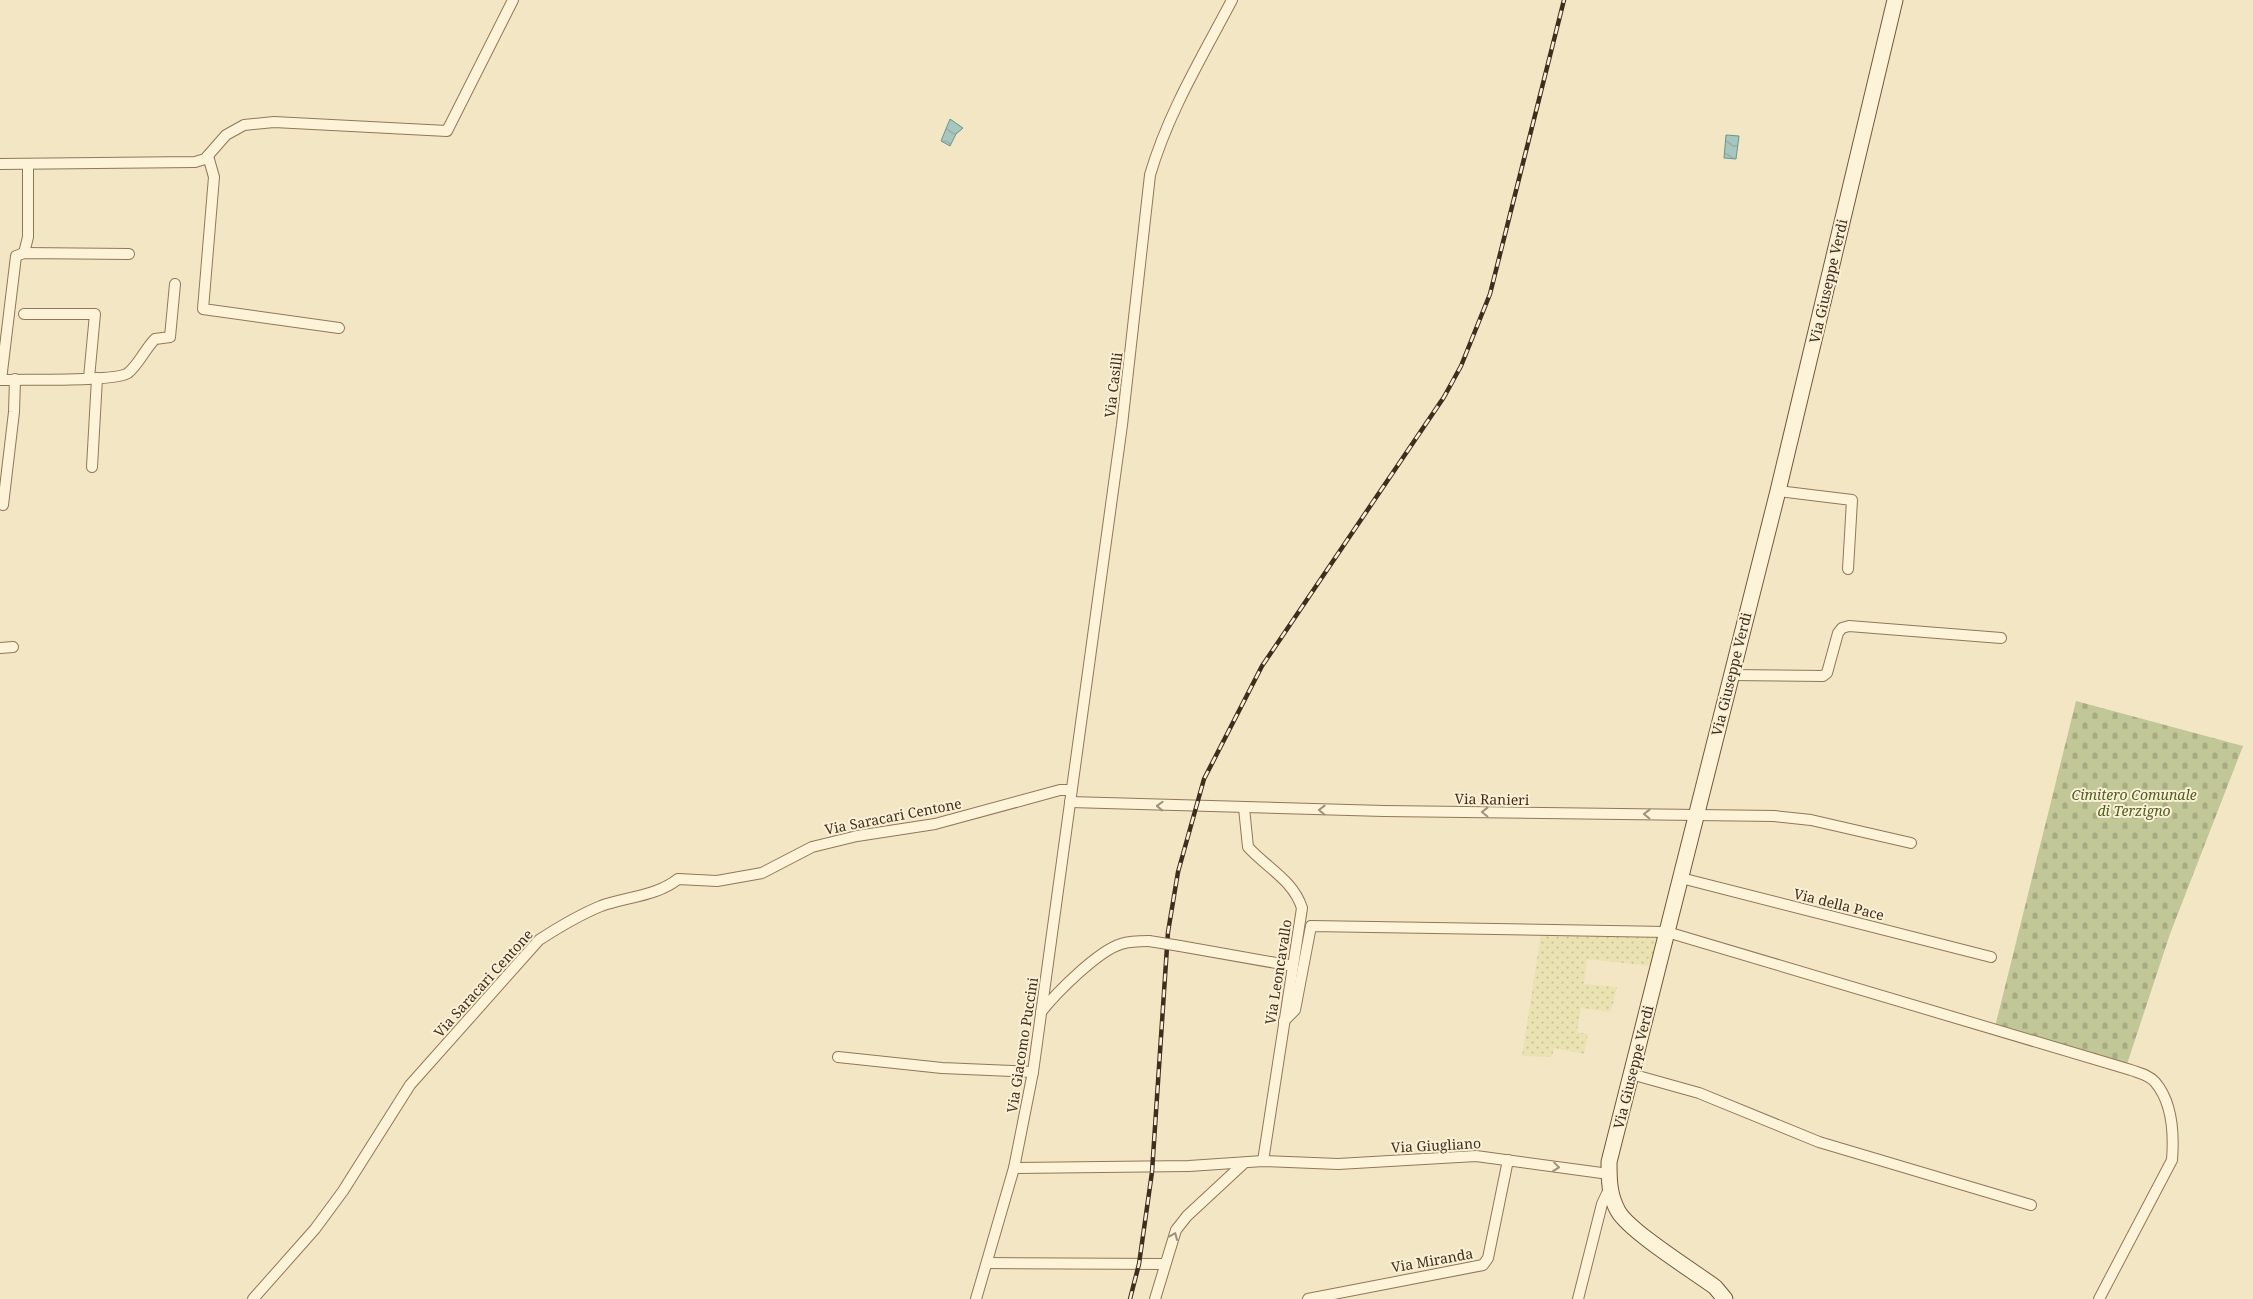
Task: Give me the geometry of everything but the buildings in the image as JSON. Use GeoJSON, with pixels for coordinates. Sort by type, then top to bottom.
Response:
{"type":"FeatureCollection","features":[{"type":"Feature","properties":{"kind":"street"},"geometry":{"type":"LineString","coordinates":[[0,164],[195,162],[208,156],[226,135],[244,125],[274,122],[447,131],[513,0]]}},
{"type":"Feature","properties":{"kind":"street","name":"Via Casilli"},"geometry":{"type":"LineString","coordinates":[[1072,790],[1122,425],[1150,174],[1157,150],[1171,116],[1232,0]]}},
{"type":"Feature","properties":{"kind":"street","name":"Via Giuseppe Verdi"},"geometry":{"type":"LineString","coordinates":[[1725,1299],[1715,1287],[1626,1222],[1612,1198],[1609,1181],[1609,1162],[1730,675],[1778,491],[1895,0]]}},
{"type":"Feature","properties":{"kind":"street"},"geometry":{"type":"LineString","coordinates":[[208,156],[214,177],[203,309],[339,328]]}},
{"type":"Feature","properties":{"kind":"street"},"geometry":{"type":"LineString","coordinates":[[24,253],[28,237],[28,164]]}},
{"type":"Feature","properties":{"kind":"street"},"geometry":{"type":"LineString","coordinates":[[129,254],[24,253],[16,256],[0,380],[116,378],[127,374],[155,339],[170,337],[174,284]]}},
{"type":"Feature","properties":{"kind":"street"},"geometry":{"type":"LineString","coordinates":[[24,314],[95,314],[92,467]]}},
{"type":"Feature","properties":{"kind":"street"},"geometry":{"type":"LineString","coordinates":[[3,505],[14,412],[15,379]]}},
{"type":"Feature","properties":{"kind":"street"},"geometry":{"type":"LineString","coordinates":[[1778,491],[1852,500],[1848,569]]}},
{"type":"Feature","properties":{"kind":"street"},"geometry":{"type":"LineString","coordinates":[[1730,675],[1824,676],[1827,673],[1838,633],[1842,628],[1850,626],[2001,638]]}},
{"type":"Feature","properties":{"kind":"street"},"geometry":{"type":"LineString","coordinates":[[0,648],[13,647]]}},
{"type":"Feature","properties":{"kind":"street","name":"Via Giacomo Puccini"},"geometry":{"type":"LineString","coordinates":[[976,1299],[1014,1168],[1033,1072],[1072,790]]}},
{"type":"Feature","properties":{"kind":"street","name":"Via Saracari Centone"},"geometry":{"type":"LineString","coordinates":[[253,1299],[315,1229],[343,1192],[410,1085],[539,940],[553,930],[601,906],[667,888],[678,879],[716,881],[762,873],[812,847],[857,836],[935,824],[1052,793],[1072,790]]}},
{"type":"Feature","properties":{"kind":"street","name":"Via Ranieri"},"geometry":{"type":"LineString","coordinates":[[1070,802],[1244,808],[1794,818],[1911,843]]}},
{"type":"Feature","properties":{"kind":"street","name":"Via Leoncavallo"},"geometry":{"type":"LineString","coordinates":[[1244,808],[1248,847],[1290,884],[1297,894],[1302,908],[1263,1161]]}},
{"type":"Feature","properties":{"kind":"street","name":"Via della Pace"},"geometry":{"type":"LineString","coordinates":[[1681,878],[1991,957]]}},
{"type":"Feature","properties":{"kind":"street"},"geometry":{"type":"LineString","coordinates":[[1284,1021],[1295,1010],[1311,926],[1667,932],[2131,1070],[2147,1076],[2155,1082],[2169,1111],[2174,1136],[2172,1160],[2098,1299]]}},
{"type":"Feature","properties":{"kind":"street"},"geometry":{"type":"LineString","coordinates":[[1041,1012],[1052,999],[1102,954],[1120,944],[1149,941],[1293,966]]}},
{"type":"Feature","properties":{"kind":"street"},"geometry":{"type":"LineString","coordinates":[[838,1057],[942,1068],[1033,1072]]}},
{"type":"Feature","properties":{"kind":"street"},"geometry":{"type":"LineString","coordinates":[[1631,1074],[1699,1093],[1819,1142],[2031,1205]]}},
{"type":"Feature","properties":{"kind":"street","name":"Via Giugliano"},"geometry":{"type":"LineString","coordinates":[[1014,1168],[1243,1164],[1263,1161],[1338,1164],[1476,1156],[1508,1160],[1609,1181]]}},
{"type":"Feature","properties":{"kind":"street","name":"Via Miranda"},"geometry":{"type":"LineString","coordinates":[[1308,1299],[1483,1265],[1488,1258],[1508,1160]]}},
{"type":"Feature","properties":{"kind":"street"},"geometry":{"type":"LineString","coordinates":[[1155,1299],[1172,1240],[1182,1221],[1243,1164]]}},
{"type":"Feature","properties":{"kind":"street"},"geometry":{"type":"LineString","coordinates":[[1578,1299],[1609,1181]]}},
{"type":"Feature","properties":{"kind":"street"},"geometry":{"type":"LineString","coordinates":[[987,1263],[1165,1264]]}},
{"type":"Feature","properties":{"kind":"shaded area"},"geometry":{"type":"Polygon","coordinates":[[[1541,933],[1658,935],[1650,966],[1587,959],[1584,984],[1617,987],[1611,1012],[1581,1008],[1577,1032],[1588,1034],[1584,1054],[1554,1048],[1552,1057],[1522,1056],[1541,933]]]}},
{"type":"Feature","properties":{"kind":"green space","name":"Cimitero Comunale di Terzigno"},"geometry":{"type":"Polygon","coordinates":[[[2076,701],[2243,746],[2170,934],[2127,1064],[1995,1027],[2076,701]]]}},
{"type":"Feature","properties":{"kind":"water"},"geometry":{"type":"Polygon","coordinates":[[[950,119],[963,128],[956,134],[950,146],[941,141],[950,119]]]}},
{"type":"Feature","properties":{"kind":"water"},"geometry":{"type":"Polygon","coordinates":[[[1726,135],[1739,136],[1736,159],[1724,158],[1726,135]]]}},
{"type":"Feature","properties":{"kind":"railway"},"geometry":{"type":"LineString","coordinates":[[1130,1299],[1139,1264],[1152,1172],[1168,932],[1178,872],[1204,779],[1262,666],[1444,397],[1461,366],[1490,294],[1564,0]]}}]}
